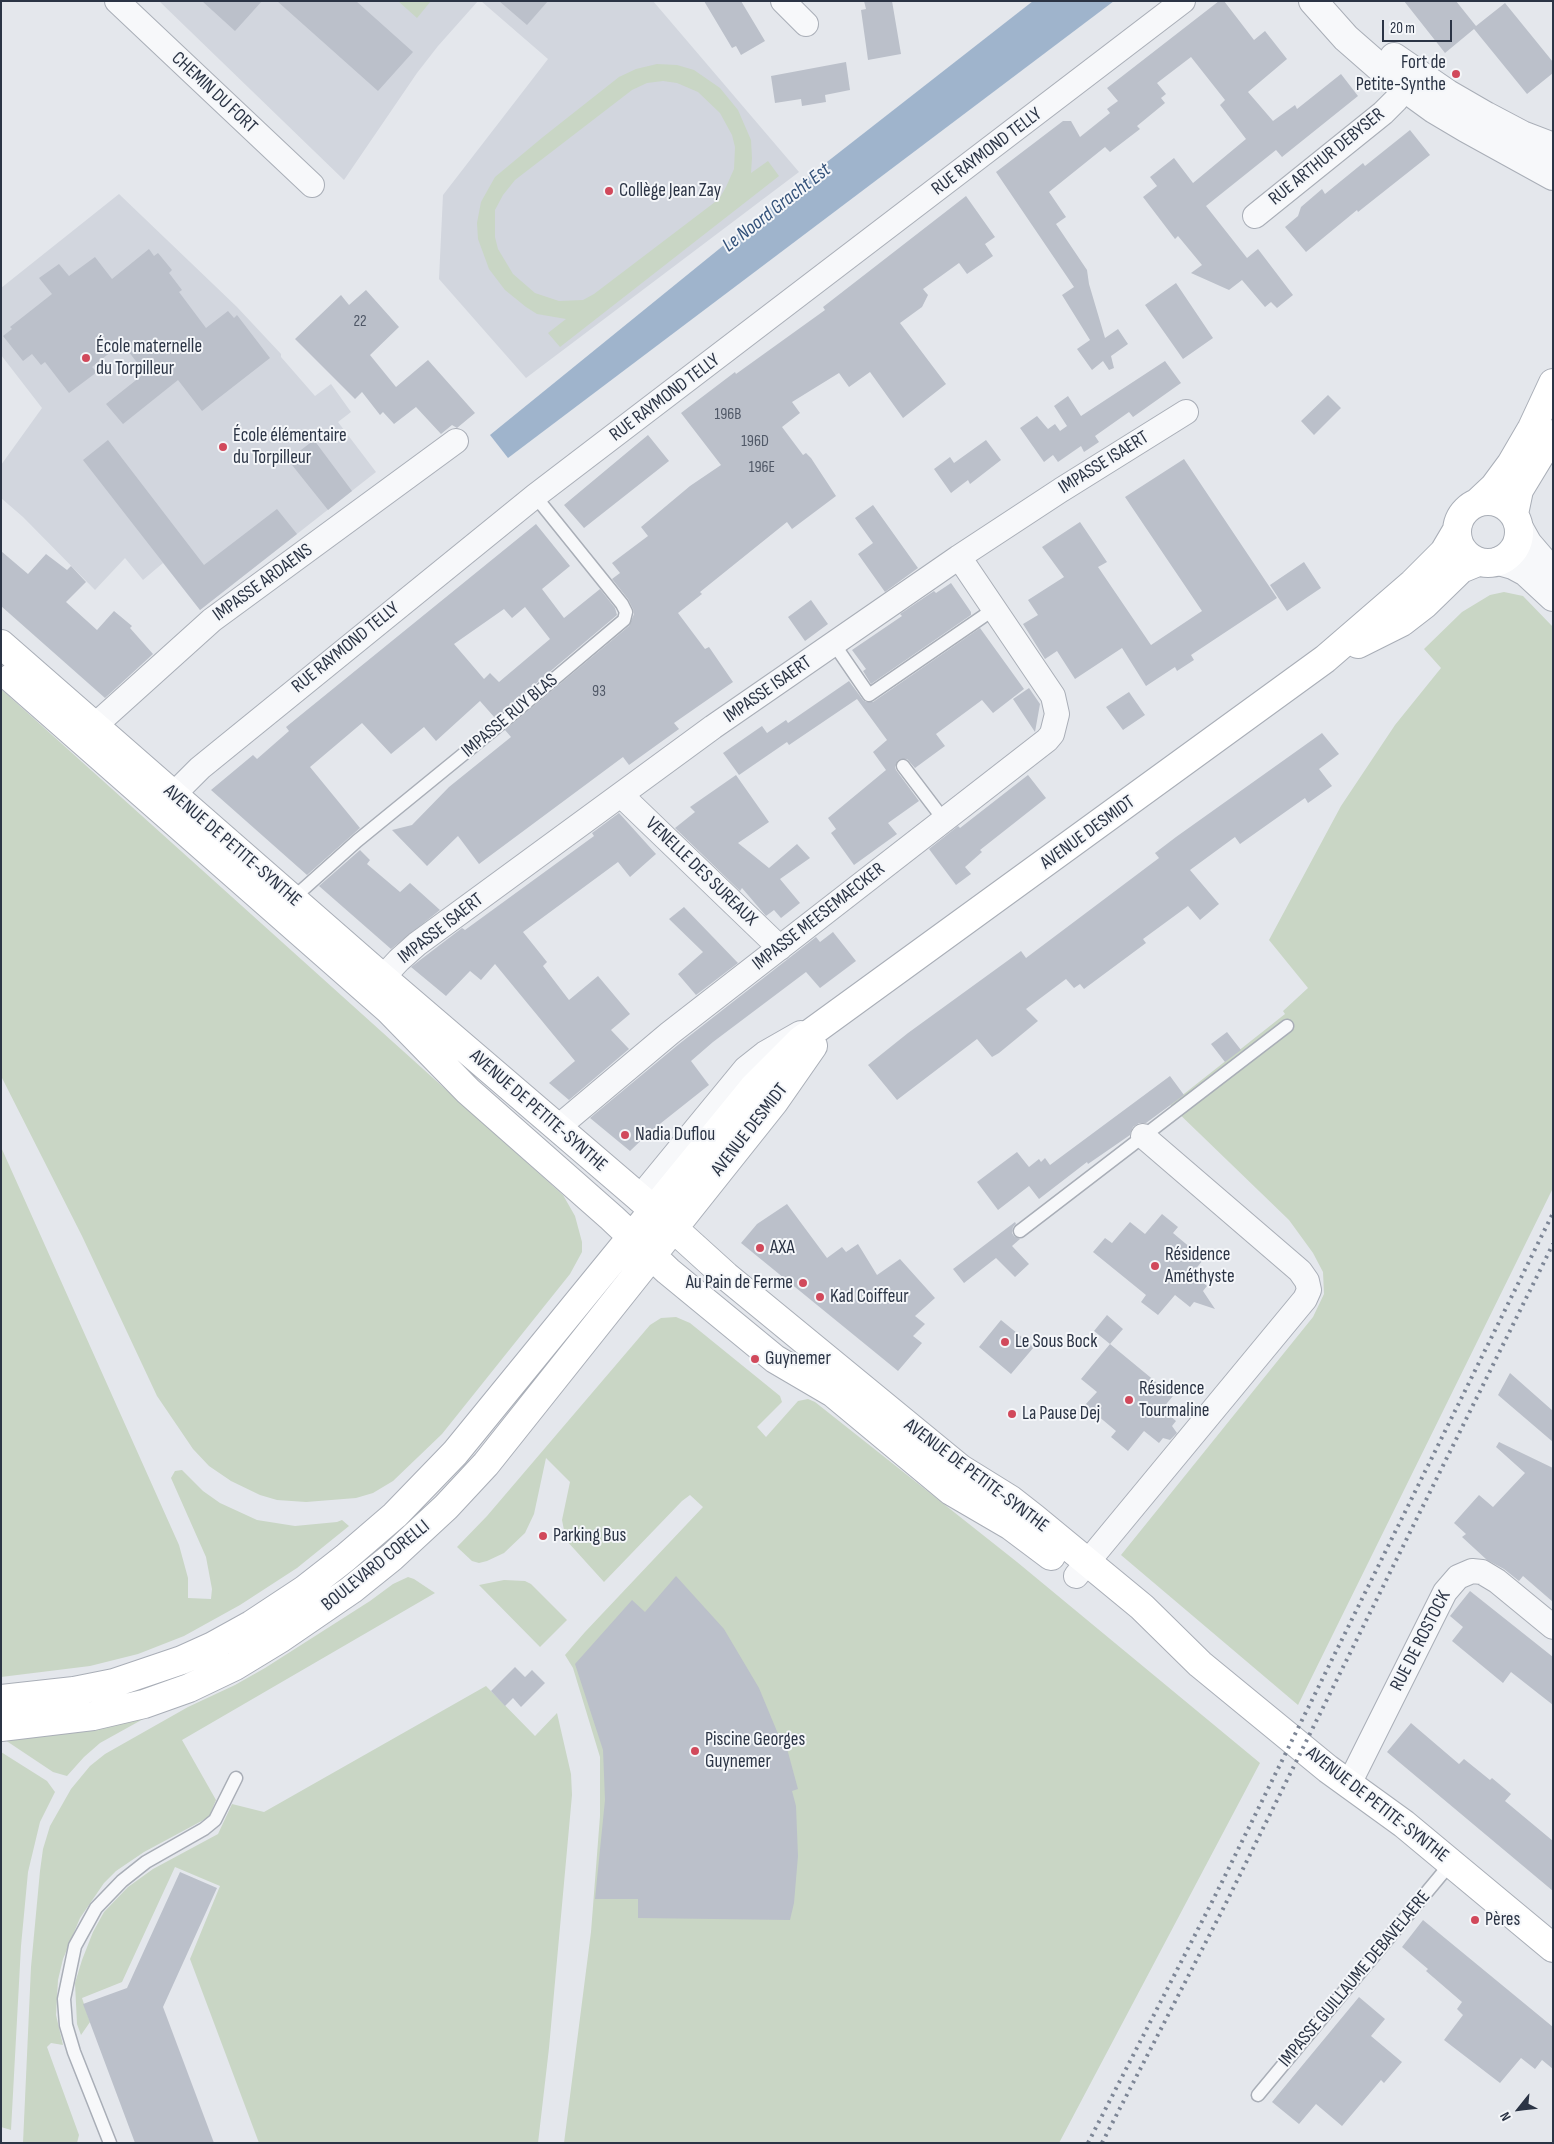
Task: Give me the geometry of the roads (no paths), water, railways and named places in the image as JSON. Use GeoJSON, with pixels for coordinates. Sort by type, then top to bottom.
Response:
{"type":"FeatureCollection","features":[{"type":"Feature","properties":{"kind":"main road"},"geometry":{"type":"LineString","coordinates":[[1553,382],[1532,428],[1511,464],[1494,487],[1463,513],[1457,530],[1461,548],[1468,556],[1489,561],[1514,549],[1518,539],[1516,521],[1519,490],[1553,434]]}},
{"type":"Feature","properties":{"kind":"main road"},"geometry":{"type":"LineString","coordinates":[[1478,502],[1500,503],[1516,521]]}},
{"type":"Feature","properties":{"kind":"main road","name":"AVENUE DESMIDT"},"geometry":{"type":"LineString","coordinates":[[632,1236],[647,1205],[753,1088],[818,1025],[850,1006],[1325,659],[1413,583],[1444,552],[1457,530]]}},
{"type":"Feature","properties":{"kind":"main road","name":"AVENUE DESMIDT"},"geometry":{"type":"LineString","coordinates":[[1325,659],[1402,622],[1424,605],[1461,569],[1489,561]]}},
{"type":"Feature","properties":{"kind":"main road","name":"AVENUE DE PETITE-SYNTHE"},"geometry":{"type":"LineString","coordinates":[[1,644],[87,732],[376,985],[557,1128],[726,1276],[961,1469],[1011,1500],[1082,1569]]}},
{"type":"Feature","properties":{"kind":"main road","name":"AVENUE DE PETITE-SYNTHE"},"geometry":{"type":"LineString","coordinates":[[1,670],[87,732]]}},
{"type":"Feature","properties":{"kind":"main road","name":"AVENUE DE PETITE-SYNTHE"},"geometry":{"type":"LineString","coordinates":[[376,985],[396,1017],[468,1091],[632,1236],[652,1256],[775,1359],[825,1387],[951,1491],[1082,1569],[1152,1616],[1200,1664],[1349,1784],[1392,1814],[1553,1948]]}},
{"type":"Feature","properties":{"kind":"main road","name":"AVENUE DESMIDT"},"geometry":{"type":"LineString","coordinates":[[652,1256],[774,1102],[809,1050],[850,1006]]}},
{"type":"Feature","properties":{"kind":"main road","name":"BOULEVARD CORELLI"},"geometry":{"type":"LineString","coordinates":[[3,1699],[94,1687],[134,1678],[165,1667],[213,1646],[244,1628],[322,1576],[380,1528],[445,1464],[632,1236]]}},
{"type":"Feature","properties":{"kind":"main road","name":"BOULEVARD CORELLI"},"geometry":{"type":"LineString","coordinates":[[1,1726],[93,1716],[137,1706],[179,1692],[248,1659],[351,1590],[416,1536],[474,1478],[652,1256]]}},
{"type":"Feature","properties":{"kind":"street","name":"CHEMIN DU FORT"},"geometry":{"type":"LineString","coordinates":[[117,1],[312,185]]}},
{"type":"Feature","properties":{"kind":"street"},"geometry":{"type":"LineString","coordinates":[[783,1],[806,24]]}},
{"type":"Feature","properties":{"kind":"street","name":"RUE RAYMOND TELLY"},"geometry":{"type":"LineString","coordinates":[[165,801],[200,768],[354,641],[535,496],[1183,1]]}},
{"type":"Feature","properties":{"kind":"street"},"geometry":{"type":"LineString","coordinates":[[1313,1],[1346,38],[1384,72],[1411,81],[1553,148]]}},
{"type":"Feature","properties":{"kind":"street"},"geometry":{"type":"LineString","coordinates":[[1338,1],[1411,81],[1466,128],[1553,176]]}},
{"type":"Feature","properties":{"kind":"street","name":"RUE ARTHUR DEBYSER"},"geometry":{"type":"LineString","coordinates":[[1255,216],[1383,113],[1411,81]]}},
{"type":"Feature","properties":{"kind":"street","name":"IMPASSE ISAERT"},"geometry":{"type":"LineString","coordinates":[[376,985],[417,944],[706,733],[959,558],[1061,490],[1186,412]]}},
{"type":"Feature","properties":{"kind":"street","name":"IMPASSE ARDAENS"},"geometry":{"type":"LineString","coordinates":[[87,732],[212,620],[456,441]]}},
{"type":"Feature","properties":{"kind":"street"},"geometry":{"type":"LineString","coordinates":[[1516,521],[1528,544],[1553,573]]}},
{"type":"Feature","properties":{"kind":"street"},"geometry":{"type":"LineString","coordinates":[[959,558],[994,609]]}},
{"type":"Feature","properties":{"kind":"street"},"geometry":{"type":"LineString","coordinates":[[1489,561],[1519,568],[1553,597]]}},
{"type":"Feature","properties":{"kind":"street","name":"IMPASSE MEESEMAECKER"},"geometry":{"type":"LineString","coordinates":[[557,1128],[670,1033],[1047,740],[1052,734],[1056,721],[1056,706],[1053,696],[994,609]]}},
{"type":"Feature","properties":{"kind":"street","name":"VENELLE DES SUREAUX"},"geometry":{"type":"LineString","coordinates":[[622,795],[780,948]]}},
{"type":"Feature","properties":{"kind":"street"},"geometry":{"type":"LineString","coordinates":[[1082,1569],[1305,1298],[1308,1290],[1307,1281],[1300,1271],[1143,1136]]}},
{"type":"Feature","properties":{"kind":"street","name":"RUE DE ROSTOCK"},"geometry":{"type":"LineString","coordinates":[[1349,1784],[1444,1592],[1458,1577],[1472,1571],[1486,1574],[1553,1627]]}},
{"type":"Feature","properties":{"kind":"lane","name":"IMPASSE RUY BLAS"},"geometry":{"type":"LineString","coordinates":[[285,906],[361,837],[509,718],[624,620],[626,612],[622,604],[535,496]]}},
{"type":"Feature","properties":{"kind":"lane"},"geometry":{"type":"LineString","coordinates":[[834,644],[869,695],[994,609]]}},
{"type":"Feature","properties":{"kind":"lane"},"geometry":{"type":"LineString","coordinates":[[903,766],[944,820]]}},
{"type":"Feature","properties":{"kind":"lane"},"geometry":{"type":"LineString","coordinates":[[1020,1231],[1286,1026]]}},
{"type":"Feature","properties":{"kind":"lane"},"geometry":{"type":"LineString","coordinates":[[110,2143],[69,2038],[66,2025],[64,1994],[75,1946],[96,1908],[122,1881],[146,1862],[204,1829],[215,1820],[236,1778]]}},
{"type":"Feature","properties":{"kind":"lane","name":"IMPASSE GUILLAUME DEBAVELAERE"},"geometry":{"type":"LineString","coordinates":[[1258,2095],[1451,1863]]}},
{"type":"Feature","properties":{"kind":"water","name":"Le Noord Gracht Est"},"geometry":{"type":"Polygon","coordinates":[[[1033,1],[1114,1],[508,458],[490,435],[809,176],[1033,1]]]}},
{"type":"Feature","properties":{"kind":"railway"},"geometry":{"type":"LineString","coordinates":[[1088,2143],[1214,1898],[1553,1213]]}},
{"type":"Feature","properties":{"kind":"railway"},"geometry":{"type":"LineString","coordinates":[[1102,2143],[1225,1905],[1553,1244]]}},
{"type":"Feature","properties":{"kind":"place","name":"Fort de Petite-Synthe"},"geometry":{"type":"Point","coordinates":[1456,74]}},
{"type":"Feature","properties":{"kind":"place","name":"Collège Jean Zay"},"geometry":{"type":"Point","coordinates":[609,191]}},
{"type":"Feature","properties":{"kind":"place","name":"École maternelle du Torpilleur"},"geometry":{"type":"Point","coordinates":[86,358]}},
{"type":"Feature","properties":{"kind":"place","name":"École élémentaire du Torpilleur"},"geometry":{"type":"Point","coordinates":[223,447]}},
{"type":"Feature","properties":{"kind":"place","name":"Nadia Duflou"},"geometry":{"type":"Point","coordinates":[625,1135]}},
{"type":"Feature","properties":{"kind":"place","name":"AXA"},"geometry":{"type":"Point","coordinates":[760,1248]}},
{"type":"Feature","properties":{"kind":"place","name":"Résidence Améthyste"},"geometry":{"type":"Point","coordinates":[1155,1266]}},
{"type":"Feature","properties":{"kind":"place","name":"Au Pain de Ferme"},"geometry":{"type":"Point","coordinates":[803,1283]}},
{"type":"Feature","properties":{"kind":"place","name":"Kad Coiffeur"},"geometry":{"type":"Point","coordinates":[820,1297]}},
{"type":"Feature","properties":{"kind":"place","name":"Le Sous Bock"},"geometry":{"type":"Point","coordinates":[1005,1342]}},
{"type":"Feature","properties":{"kind":"place","name":"Guynemer"},"geometry":{"type":"Point","coordinates":[755,1359]}},
{"type":"Feature","properties":{"kind":"place","name":"Résidence Tourmaline"},"geometry":{"type":"Point","coordinates":[1129,1400]}},
{"type":"Feature","properties":{"kind":"place","name":"La Pause Dej"},"geometry":{"type":"Point","coordinates":[1012,1414]}},
{"type":"Feature","properties":{"kind":"place","name":"Parking Bus"},"geometry":{"type":"Point","coordinates":[543,1536]}},
{"type":"Feature","properties":{"kind":"place","name":"Piscine Georges Guynemer"},"geometry":{"type":"Point","coordinates":[695,1751]}},
{"type":"Feature","properties":{"kind":"place","name":"Pères"},"geometry":{"type":"Point","coordinates":[1475,1920]}}]}
